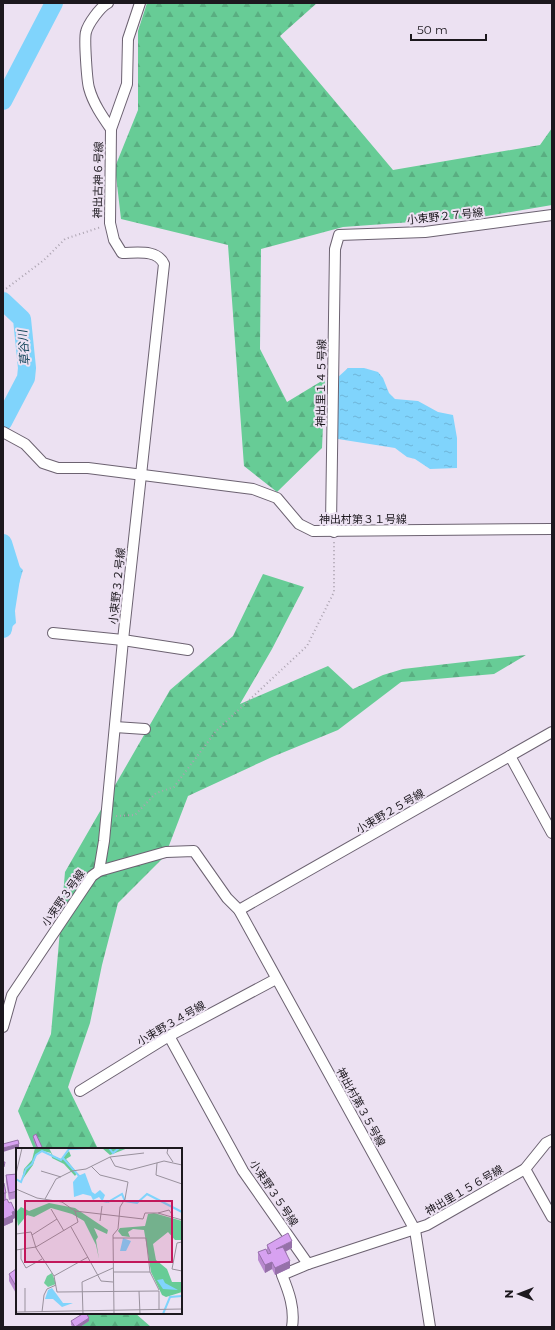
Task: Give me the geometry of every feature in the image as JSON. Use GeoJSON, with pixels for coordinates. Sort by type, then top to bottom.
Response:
{"type":"FeatureCollection","features":[{"type":"Feature","properties":{"kind":"street","name":"神出古神６号線"},"geometry":{"type":"LineString","coordinates":[[108,3],[101,6],[86,32],[86,45],[88,87],[96,106],[110,129]]}},
{"type":"Feature","properties":{"kind":"street","name":"神出古神６号線"},"geometry":{"type":"LineString","coordinates":[[110,223],[110,129],[127,84],[128,39],[140,3]]}},
{"type":"Feature","properties":{"kind":"street","name":"小束野２７号線"},"geometry":{"type":"LineString","coordinates":[[339,235],[425,232],[552,215]]}},
{"type":"Feature","properties":{"kind":"street","name":"小束野３２号線"},"geometry":{"type":"LineString","coordinates":[[99,871],[164,264],[162,260],[152,253],[122,253],[114,240],[110,223]]}},
{"type":"Feature","properties":{"kind":"street","name":"神出里１４５号線"},"geometry":{"type":"LineString","coordinates":[[334,532],[331,524],[335,249],[339,235]]}},
{"type":"Feature","properties":{"kind":"street","name":"神出村第３１号線"},"geometry":{"type":"LineString","coordinates":[[4,433],[25,444],[43,463],[58,468],[88,468],[253,489],[277,498],[299,524],[313,531],[552,529]]}},
{"type":"Feature","properties":{"kind":"street"},"geometry":{"type":"LineString","coordinates":[[53,633],[123,640],[188,650]]}},
{"type":"Feature","properties":{"kind":"street"},"geometry":{"type":"LineString","coordinates":[[115,727],[145,729]]}},
{"type":"Feature","properties":{"kind":"street","name":"小束野２５号線"},"geometry":{"type":"LineString","coordinates":[[239,910],[552,732]]}},
{"type":"Feature","properties":{"kind":"street"},"geometry":{"type":"LineString","coordinates":[[510,756],[552,833]]}},
{"type":"Feature","properties":{"kind":"street","name":"小束野３号線"},"geometry":{"type":"LineString","coordinates":[[3,1027],[12,995],[92,876],[99,871],[166,852],[194,851],[227,898],[239,910]]}},
{"type":"Feature","properties":{"kind":"street","name":"神出村第３５号線"},"geometry":{"type":"LineString","coordinates":[[239,910],[415,1230],[430,1327]]}},
{"type":"Feature","properties":{"kind":"street","name":"小束野３４号線"},"geometry":{"type":"LineString","coordinates":[[80,1091],[169,1036],[276,978]]}},
{"type":"Feature","properties":{"kind":"street","name":"小束野３５号線"},"geometry":{"type":"LineString","coordinates":[[169,1036],[243,1171],[308,1264]]}},
{"type":"Feature","properties":{"kind":"street","name":"神出里１５６号線"},"geometry":{"type":"LineString","coordinates":[[415,1230],[427,1225],[525,1168],[546,1143],[552,1140]]}},
{"type":"Feature","properties":{"kind":"street"},"geometry":{"type":"LineString","coordinates":[[525,1168],[552,1218]]}},
{"type":"Feature","properties":{"kind":"street"},"geometry":{"type":"LineString","coordinates":[[292,1327],[293,1317],[290,1297],[282,1275],[308,1264],[415,1230]]}},
{"type":"Feature","properties":{"kind":"path","name":"神出古神６号線"},"geometry":{"type":"LineString","coordinates":[[4,290],[44,260],[65,239],[110,223]]}},
{"type":"Feature","properties":{"kind":"path"},"geometry":{"type":"LineString","coordinates":[[106,816],[135,815],[156,793],[174,787],[216,731],[307,646],[334,592],[334,532]]}},
{"type":"Feature","properties":{"kind":"green space"},"geometry":{"type":"Polygon","coordinates":[[[147,3],[317,3],[280,36],[393,170],[540,145],[552,128],[552,205],[481,217],[343,227],[261,249],[260,349],[287,402],[325,379],[322,448],[277,492],[244,466],[228,245],[121,219],[115,167],[138,110],[138,31],[147,3]]]}},
{"type":"Feature","properties":{"kind":"green space"},"geometry":{"type":"Polygon","coordinates":[[[263,574],[304,587],[272,649],[240,704],[328,666],[353,689],[383,675],[403,669],[526,655],[494,674],[401,682],[338,730],[272,757],[188,796],[165,856],[118,903],[102,965],[90,1023],[68,1087],[98,1148],[34,1148],[18,1111],[51,1034],[65,872],[170,690],[233,636],[263,574]]]}},
{"type":"Feature","properties":{"kind":"green space"},"geometry":{"type":"Polygon","coordinates":[[[80,1314],[136,1314],[151,1327],[73,1327],[80,1314]]]}},
{"type":"Feature","properties":{"kind":"water"},"geometry":{"type":"Polygon","coordinates":[[[348,368],[364,368],[378,372],[383,378],[389,393],[395,399],[418,401],[438,412],[453,415],[457,438],[457,468],[430,469],[415,459],[407,457],[395,448],[338,439],[337,378],[348,368]]]}},
{"type":"Feature","properties":{"kind":"water"},"geometry":{"type":"Polygon","coordinates":[[[13,560],[23,570],[14,600],[16,623],[3,635],[3,607],[6,575],[13,560]]]}},
{"type":"Feature","properties":{"kind":"building"},"geometry":{"type":"Polygon","coordinates":[[[36,1134],[42,1147],[38,1148],[33,1136],[36,1134]]]}},
{"type":"Feature","properties":{"kind":"building"},"geometry":{"type":"Polygon","coordinates":[[[18,1140],[19,1144],[3,1148],[3,1144],[18,1140]]]}},
{"type":"Feature","properties":{"kind":"building"},"geometry":{"type":"Polygon","coordinates":[[[16,1174],[16,1191],[9,1193],[6,1175],[16,1174]]]}},
{"type":"Feature","properties":{"kind":"building"},"geometry":{"type":"Polygon","coordinates":[[[4,1183],[6,1193],[3,1193],[4,1183]]]}},
{"type":"Feature","properties":{"kind":"building"},"geometry":{"type":"Polygon","coordinates":[[[7,1199],[9,1203],[11,1202],[15,1211],[12,1212],[13,1215],[4,1219],[3,1201],[7,1199]]]}},
{"type":"Feature","properties":{"kind":"building"},"geometry":{"type":"Polygon","coordinates":[[[288,1233],[292,1241],[276,1249],[283,1247],[290,1261],[275,1268],[272,1262],[265,1265],[258,1252],[266,1249],[268,1254],[271,1253],[267,1245],[288,1233]]]}},
{"type":"Feature","properties":{"kind":"building"},"geometry":{"type":"Polygon","coordinates":[[[16,1269],[16,1286],[9,1274],[16,1269]]]}},
{"type":"Feature","properties":{"kind":"building"},"geometry":{"type":"Polygon","coordinates":[[[82,1314],[87,1314],[89,1318],[75,1327],[71,1321],[82,1314]]]}},
{"type":"Feature","properties":{"kind":"waterway","name":"草谷川"},"geometry":{"type":"LineString","coordinates":[[3,101],[54,3]]}},
{"type":"Feature","properties":{"kind":"waterway","name":"草谷川"},"geometry":{"type":"LineString","coordinates":[[3,301],[22,319],[27,368],[26,378],[3,422]]}},
{"type":"Feature","properties":{"kind":"waterway","name":"草谷川"},"geometry":{"type":"LineString","coordinates":[[3,543],[12,572],[3,629]]}}]}
